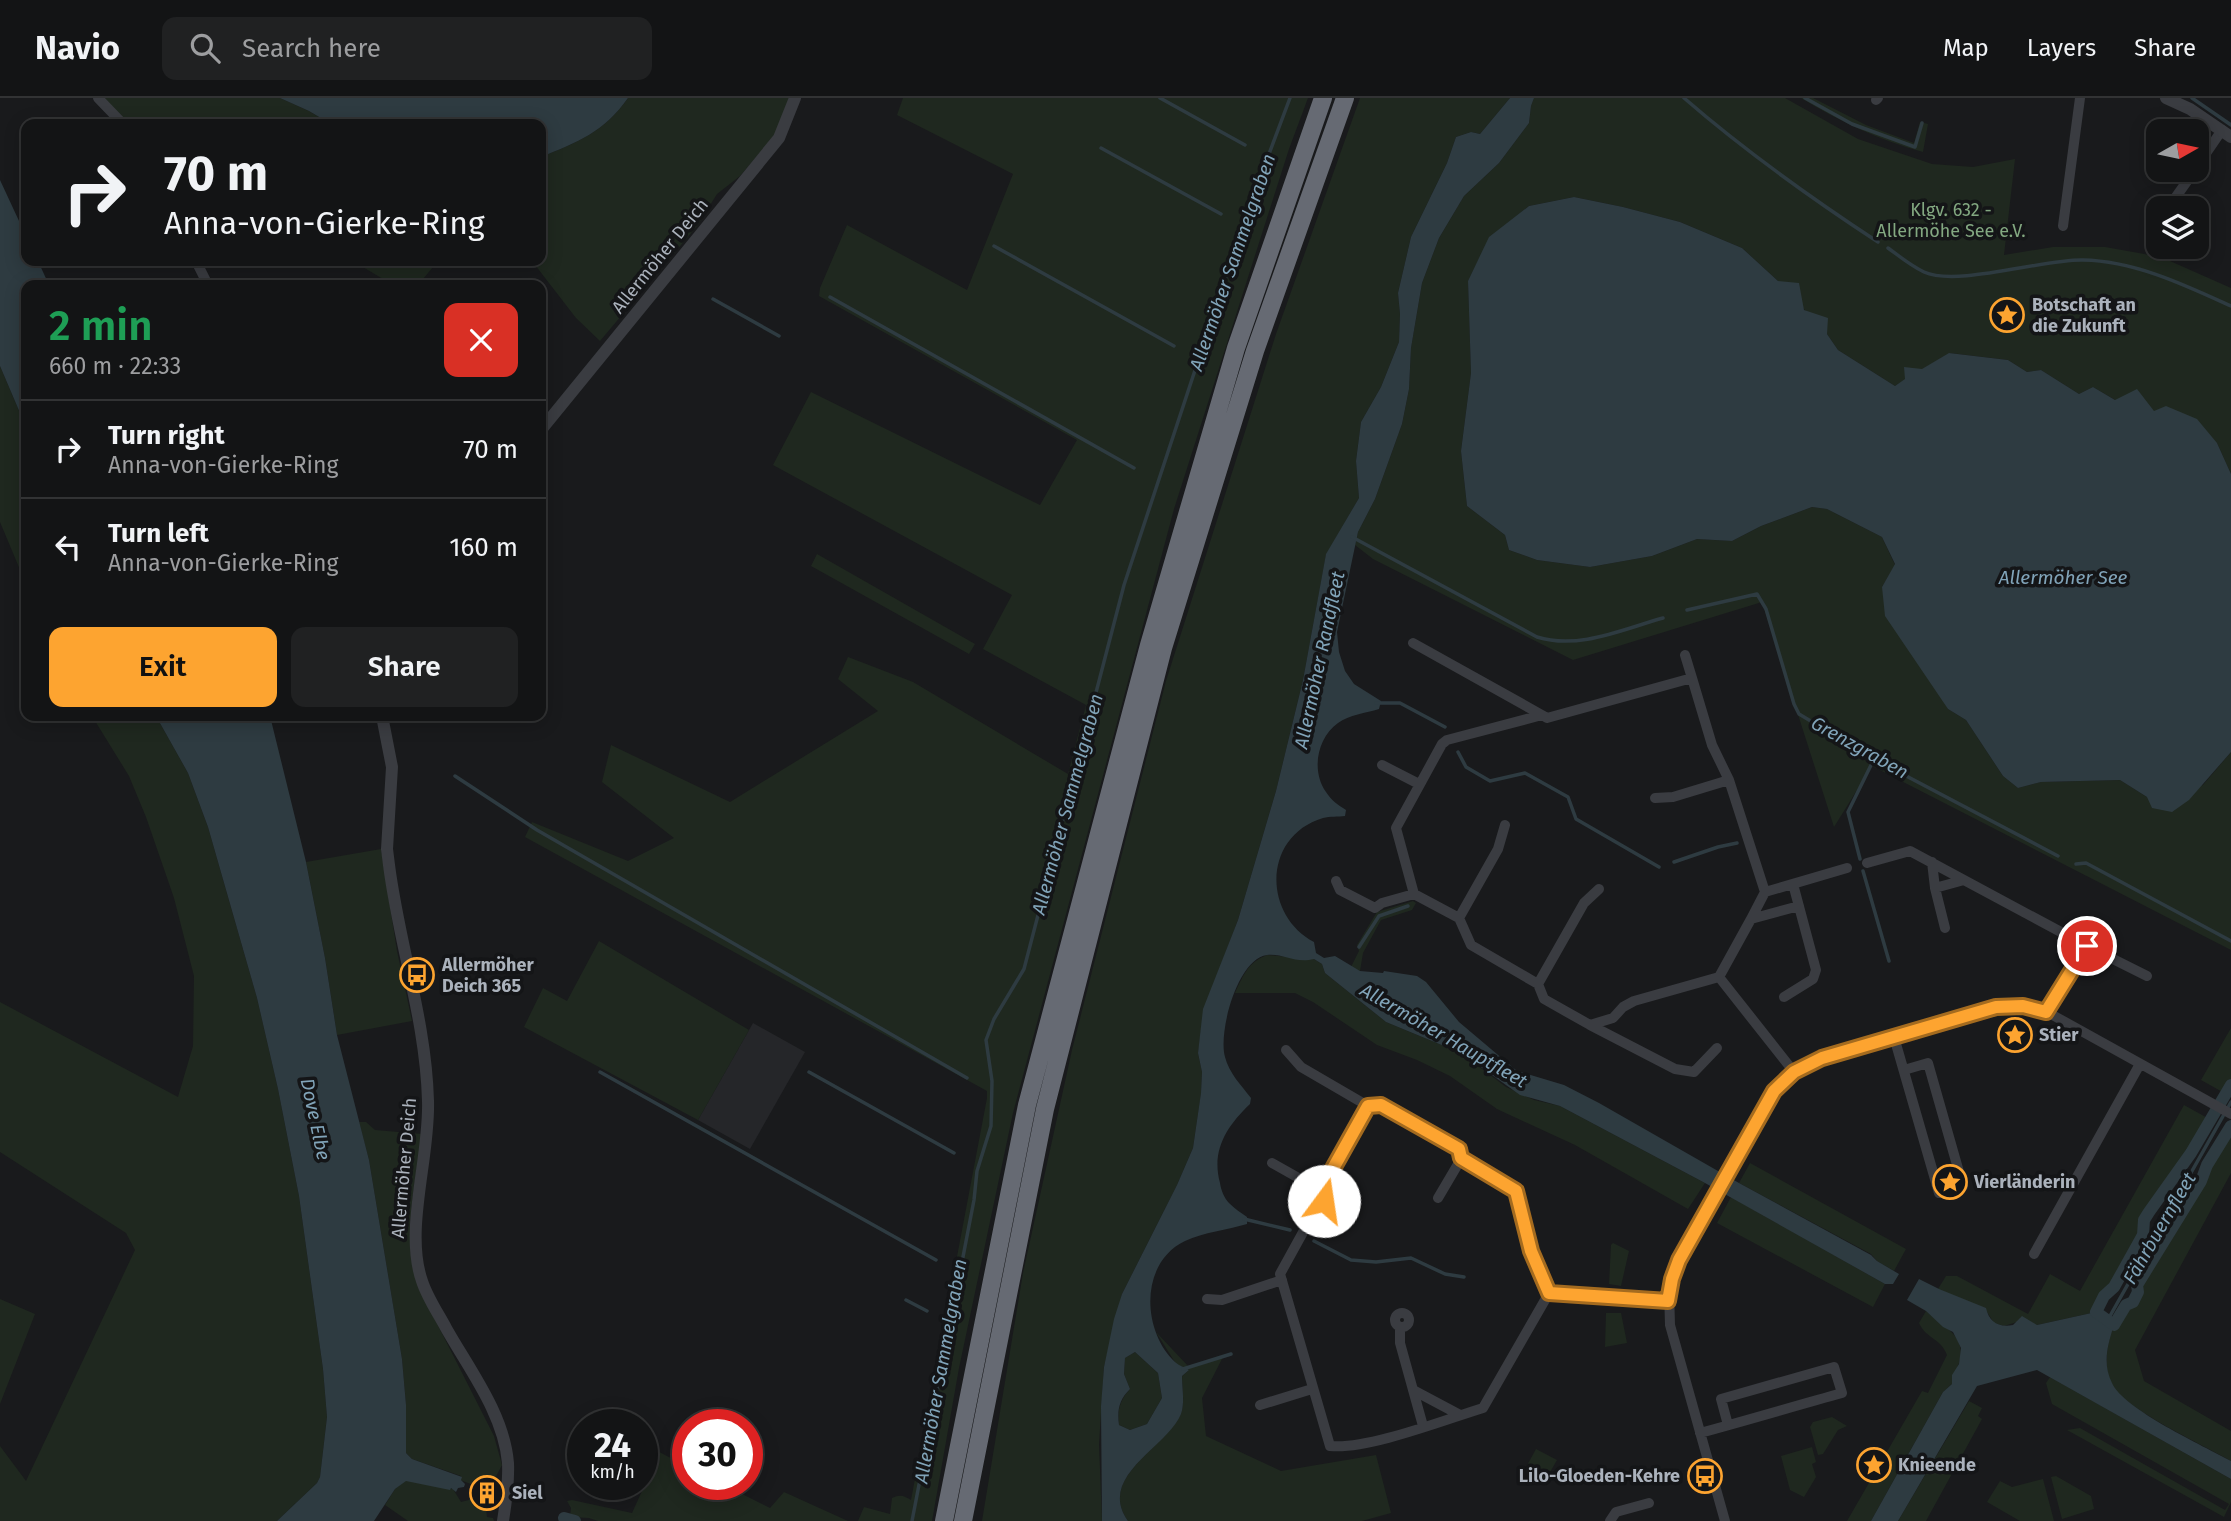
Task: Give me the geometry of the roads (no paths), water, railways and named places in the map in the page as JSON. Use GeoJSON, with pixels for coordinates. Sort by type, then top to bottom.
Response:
{"type":"FeatureCollection","features":[{"type":"Feature","properties":{"kind":"highway"},"geometry":{"type":"LineString","coordinates":[[944,1521],[1027,1105],[1145,659],[1236,348],[1323,98]]}},
{"type":"Feature","properties":{"kind":"highway"},"geometry":{"type":"LineString","coordinates":[[963,1521],[1045,1109],[1163,648],[1255,351],[1345,98]]}},
{"type":"Feature","properties":{"kind":"street"},"geometry":{"type":"LineString","coordinates":[[97,98],[118,119]]}},
{"type":"Feature","properties":{"kind":"street","name":"Allermöher Deich"},"geometry":{"type":"LineString","coordinates":[[546,424],[779,138],[795,98]]}},
{"type":"Feature","properties":{"kind":"street"},"geometry":{"type":"LineString","coordinates":[[2063,226],[2080,98]]}},
{"type":"Feature","properties":{"kind":"street"},"geometry":{"type":"LineString","coordinates":[[2166,98],[2190,109],[2227,134],[2209,154]]}},
{"type":"Feature","properties":{"kind":"street"},"geometry":{"type":"LineString","coordinates":[[1413,643],[1547,718],[1692,678]]}},
{"type":"Feature","properties":{"kind":"street"},"geometry":{"type":"LineString","coordinates":[[1590,1025],[1613,1018],[1623,1007],[1634,1001],[1719,977],[1765,892],[1729,780],[1712,745],[1685,654]]}},
{"type":"Feature","properties":{"kind":"street"},"geometry":{"type":"LineString","coordinates":[[1414,894],[1396,828],[1442,744],[1447,740],[1542,716]]}},
{"type":"Feature","properties":{"kind":"street","name":"Allermöher Deich"},"geometry":{"type":"LineString","coordinates":[[383,721],[393,767],[387,849],[418,1016],[428,1100],[428,1131],[415,1231],[417,1263],[424,1288],[492,1409],[501,1431],[508,1463],[503,1521]]}},
{"type":"Feature","properties":{"kind":"street"},"geometry":{"type":"LineString","coordinates":[[1382,765],[1419,784]]}},
{"type":"Feature","properties":{"kind":"street"},"geometry":{"type":"LineString","coordinates":[[1655,797],[1673,797],[1729,780]]}},
{"type":"Feature","properties":{"kind":"street"},"geometry":{"type":"LineString","coordinates":[[1459,918],[1499,849],[1505,825]]}},
{"type":"Feature","properties":{"kind":"street"},"geometry":{"type":"LineString","coordinates":[[1867,863],[1910,851],[2147,976]]}},
{"type":"Feature","properties":{"kind":"street"},"geometry":{"type":"LineString","coordinates":[[1932,862],[1945,928]]}},
{"type":"Feature","properties":{"kind":"street"},"geometry":{"type":"LineString","coordinates":[[1765,892],[1847,868]]}},
{"type":"Feature","properties":{"kind":"street"},"geometry":{"type":"LineString","coordinates":[[1935,888],[1964,880]]}},
{"type":"Feature","properties":{"kind":"street"},"geometry":{"type":"LineString","coordinates":[[1336,881],[1340,890],[1375,908],[1382,903],[1414,894],[1459,918],[1471,945],[1538,984],[1544,999],[1675,1069],[1694,1072],[1717,1048]]}},
{"type":"Feature","properties":{"kind":"street"},"geometry":{"type":"LineString","coordinates":[[1784,997],[1814,979],[1816,970],[1793,884]]}},
{"type":"Feature","properties":{"kind":"street"},"geometry":{"type":"LineString","coordinates":[[1538,984],[1584,903],[1599,889]]}},
{"type":"Feature","properties":{"kind":"street"},"geometry":{"type":"LineString","coordinates":[[1751,919],[1799,906]]}},
{"type":"Feature","properties":{"kind":"street"},"geometry":{"type":"LineString","coordinates":[[2046,1012],[2087,946]]}},
{"type":"Feature","properties":{"kind":"street"},"geometry":{"type":"LineString","coordinates":[[1719,977],[1794,1072]]}},
{"type":"Feature","properties":{"kind":"street"},"geometry":{"type":"LineString","coordinates":[[1725,1521],[1671,1329],[1668,1301],[1679,1260],[1774,1091],[1794,1072],[1822,1058],[1996,1007],[2023,1006],[2046,1012],[2231,1114]]}},
{"type":"Feature","properties":{"kind":"street"},"geometry":{"type":"LineString","coordinates":[[1894,1037],[1903,1070],[1939,1193],[1963,1186],[1928,1063],[1903,1070]]}},
{"type":"Feature","properties":{"kind":"street"},"geometry":{"type":"LineString","coordinates":[[1286,1050],[1301,1067],[1368,1106],[1381,1105],[1459,1149],[1461,1158],[1438,1198]]}},
{"type":"Feature","properties":{"kind":"street"},"geometry":{"type":"LineString","coordinates":[[2034,1254],[2140,1064]]}},
{"type":"Feature","properties":{"kind":"street"},"geometry":{"type":"LineString","coordinates":[[1368,1106],[1321,1190],[1324,1201],[1316,1216],[1307,1225],[1280,1274],[1330,1446],[1343,1447],[1369,1442],[1483,1408],[1549,1293]]}},
{"type":"Feature","properties":{"kind":"street"},"geometry":{"type":"LineString","coordinates":[[1461,1158],[1516,1191],[1531,1251],[1549,1293]]}},
{"type":"Feature","properties":{"kind":"street"},"geometry":{"type":"LineString","coordinates":[[1272,1163],[1321,1190]]}},
{"type":"Feature","properties":{"kind":"street"},"geometry":{"type":"LineString","coordinates":[[1207,1299],[1222,1300],[1282,1280]]}},
{"type":"Feature","properties":{"kind":"street"},"geometry":{"type":"LineString","coordinates":[[1549,1293],[1668,1301]]}},
{"type":"Feature","properties":{"kind":"street"},"geometry":{"type":"LineString","coordinates":[[1401,1327],[1400,1343],[1423,1426]]}},
{"type":"Feature","properties":{"kind":"street"},"geometry":{"type":"LineString","coordinates":[[1700,1433],[1842,1393],[1835,1367],[1721,1399],[1728,1425]]}},
{"type":"Feature","properties":{"kind":"street"},"geometry":{"type":"LineString","coordinates":[[1260,1405],[1312,1389]]}},
{"type":"Feature","properties":{"kind":"street"},"geometry":{"type":"LineString","coordinates":[[1413,1390],[1460,1415]]}},
{"type":"Feature","properties":{"kind":"street"},"geometry":{"type":"LineString","coordinates":[[1610,1521],[1616,1512],[1649,1503]]}},
{"type":"Feature","properties":{"kind":"water"},"geometry":{"type":"Polygon","coordinates":[[[280,98],[628,98],[600,128],[546,155],[546,119],[323,119],[280,98]]]}},
{"type":"Feature","properties":{"kind":"water"},"geometry":{"type":"Polygon","coordinates":[[[1510,98],[1534,98],[1529,123],[1499,163],[1464,196],[1439,238],[1422,283],[1402,424],[1375,499],[1358,532],[1337,632],[1345,671],[1354,684],[1381,701],[1379,709],[1342,720],[1325,737],[1318,755],[1321,784],[1328,795],[1346,810],[1345,816],[1323,818],[1303,827],[1289,841],[1280,858],[1276,876],[1278,895],[1285,913],[1297,929],[1314,942],[1316,953],[1324,958],[1335,956],[1360,971],[1417,976],[1426,982],[1459,1022],[1517,1071],[1564,1085],[1599,1103],[1871,1255],[1899,1274],[1893,1284],[1885,1284],[1705,1183],[1560,1106],[1520,1095],[1461,1053],[1386,1022],[1325,973],[1322,964],[1314,959],[1267,955],[1256,960],[1247,969],[1239,983],[1227,1015],[1224,1032],[1225,1057],[1229,1068],[1251,1098],[1250,1104],[1234,1121],[1223,1139],[1219,1149],[1218,1171],[1224,1196],[1247,1217],[1247,1224],[1185,1241],[1170,1251],[1159,1265],[1150,1298],[1152,1316],[1164,1349],[1177,1363],[1189,1370],[1182,1376],[1181,1414],[1174,1426],[1127,1476],[1121,1490],[1121,1505],[1128,1521],[1102,1521],[1101,1406],[1104,1367],[1114,1319],[1122,1294],[1193,1148],[1201,1093],[1202,1072],[1198,1053],[1203,1009],[1238,920],[1276,791],[1303,680],[1326,554],[1359,498],[1356,461],[1361,422],[1381,387],[1399,342],[1398,293],[1411,237],[1447,163],[1456,137],[1471,132],[1480,134],[1510,98]],[[1135,1352],[1125,1358],[1124,1374],[1130,1389],[1120,1405],[1119,1425],[1130,1430],[1147,1424],[1162,1398],[1158,1373],[1135,1352]]]}},
{"type":"Feature","properties":{"kind":"water"},"geometry":{"type":"Polygon","coordinates":[[[0,180],[21,225],[21,266],[40,266],[47,280],[21,280],[21,415],[0,366],[0,180]]]}},
{"type":"Feature","properties":{"kind":"water","name":"Allermöher See"},"geometry":{"type":"Polygon","coordinates":[[[1574,197],[1680,222],[1742,248],[1778,281],[1799,283],[1804,310],[1828,318],[1827,334],[1838,350],[1895,386],[1905,379],[1904,367],[1922,369],[1949,353],[2008,360],[2027,372],[2041,370],[2079,394],[2093,387],[2115,400],[2137,389],[2154,411],[2166,406],[2197,419],[2217,443],[2231,474],[2231,752],[2189,800],[2172,812],[2152,808],[2147,797],[2120,780],[2041,782],[2018,788],[2003,776],[1966,720],[1948,709],[1885,616],[1882,587],[1895,564],[1882,537],[1827,509],[1812,507],[1761,526],[1732,541],[1697,539],[1652,556],[1590,567],[1537,560],[1509,550],[1505,535],[1467,506],[1461,451],[1471,373],[1468,281],[1489,237],[1529,206],[1574,197]]]}},
{"type":"Feature","properties":{"kind":"water","name":"Dove Elbe"},"geometry":{"type":"Polygon","coordinates":[[[159,721],[271,721],[306,862],[337,1035],[369,1160],[402,1359],[406,1453],[412,1459],[462,1477],[461,1480],[465,1484],[456,1492],[451,1488],[450,1490],[406,1481],[395,1489],[374,1521],[277,1521],[320,1477],[327,1417],[323,1369],[299,1196],[278,1089],[257,998],[208,827],[188,773],[159,721]]]}},
{"type":"Feature","properties":{"kind":"water"},"geometry":{"type":"Polygon","coordinates":[[[1919,1279],[1986,1308],[1992,1320],[2003,1326],[2013,1325],[2022,1316],[2037,1325],[2096,1312],[2114,1325],[2108,1346],[2107,1368],[2119,1393],[2147,1415],[2231,1461],[2231,1479],[2037,1370],[1977,1386],[1898,1521],[1871,1521],[1943,1392],[1952,1384],[1952,1375],[1959,1364],[1961,1348],[1953,1332],[1907,1300],[1919,1279]]]}},
{"type":"Feature","properties":{"kind":"waterway"},"geometry":{"type":"LineString","coordinates":[[1160,98],[1245,145]]}},
{"type":"Feature","properties":{"kind":"waterway","name":"Allermöher Sammelgraben"},"geometry":{"type":"LineString","coordinates":[[912,1521],[974,1200],[977,1171],[991,1126],[992,1081],[986,1040],[994,1019],[1024,969],[1124,585],[1249,207],[1290,98]]}},
{"type":"Feature","properties":{"kind":"waterway"},"geometry":{"type":"LineString","coordinates":[[1684,98],[1779,173],[1878,242]]}},
{"type":"Feature","properties":{"kind":"waterway"},"geometry":{"type":"LineString","coordinates":[[1805,98],[1852,124],[1915,147],[1922,123]]}},
{"type":"Feature","properties":{"kind":"waterway"},"geometry":{"type":"LineString","coordinates":[[2192,98],[2231,125]]}},
{"type":"Feature","properties":{"kind":"waterway"},"geometry":{"type":"LineString","coordinates":[[1101,148],[1221,214]]}},
{"type":"Feature","properties":{"kind":"waterway"},"geometry":{"type":"LineString","coordinates":[[994,246],[1174,346]]}},
{"type":"Feature","properties":{"kind":"waterway"},"geometry":{"type":"LineString","coordinates":[[1888,248],[1919,270],[1939,276],[1978,275],[2066,261],[2102,261],[2141,269],[2231,306]]}},
{"type":"Feature","properties":{"kind":"waterway"},"geometry":{"type":"LineString","coordinates":[[830,297],[1134,468]]}},
{"type":"Feature","properties":{"kind":"waterway"},"geometry":{"type":"LineString","coordinates":[[713,299],[779,336]]}},
{"type":"Feature","properties":{"kind":"waterway"},"geometry":{"type":"LineString","coordinates":[[1352,537],[1537,637],[1585,640],[1663,618]]}},
{"type":"Feature","properties":{"kind":"waterway","name":"Grenzgraben"},"geometry":{"type":"LineString","coordinates":[[1687,610],[1757,594],[1766,609],[1799,714],[1874,759],[2058,856]]}},
{"type":"Feature","properties":{"kind":"waterway"},"geometry":{"type":"LineString","coordinates":[[1376,703],[1400,703],[1445,727]]}},
{"type":"Feature","properties":{"kind":"waterway"},"geometry":{"type":"LineString","coordinates":[[1458,752],[1466,767],[1490,781],[1525,773],[1568,797],[1576,819],[1659,867]]}},
{"type":"Feature","properties":{"kind":"waterway"},"geometry":{"type":"LineString","coordinates":[[1860,859],[1848,812],[1874,759]]}},
{"type":"Feature","properties":{"kind":"waterway"},"geometry":{"type":"LineString","coordinates":[[455,776],[537,830],[967,1078]]}},
{"type":"Feature","properties":{"kind":"waterway"},"geometry":{"type":"LineString","coordinates":[[1674,862],[1737,843]]}},
{"type":"Feature","properties":{"kind":"waterway","name":"Grenzgraben"},"geometry":{"type":"LineString","coordinates":[[2076,864],[2086,863],[2231,941]]}},
{"type":"Feature","properties":{"kind":"waterway"},"geometry":{"type":"LineString","coordinates":[[1863,871],[1889,961]]}},
{"type":"Feature","properties":{"kind":"waterway"},"geometry":{"type":"LineString","coordinates":[[1359,947],[1379,916],[1408,906]]}},
{"type":"Feature","properties":{"kind":"waterway"},"geometry":{"type":"LineString","coordinates":[[600,1072],[936,1260]]}},
{"type":"Feature","properties":{"kind":"waterway"},"geometry":{"type":"LineString","coordinates":[[809,1072],[954,1153]]}},
{"type":"Feature","properties":{"kind":"waterway"},"geometry":{"type":"LineString","coordinates":[[2231,1085],[2191,1153],[2144,1220],[2143,1235],[2114,1287],[2104,1296],[2096,1312],[2114,1325],[2126,1305],[2133,1302],[2138,1292],[2137,1285],[2201,1181],[2207,1165],[2231,1126]]}},
{"type":"Feature","properties":{"kind":"waterway","name":"Fährbuernfleet"},"geometry":{"type":"LineString","coordinates":[[2106,1323],[2231,1102]]}},
{"type":"Feature","properties":{"kind":"waterway"},"geometry":{"type":"LineString","coordinates":[[1244,1219],[1290,1230]]}},
{"type":"Feature","properties":{"kind":"waterway"},"geometry":{"type":"LineString","coordinates":[[1314,1241],[1351,1260],[1376,1262],[1411,1258],[1445,1274],[1464,1277]]}},
{"type":"Feature","properties":{"kind":"waterway"},"geometry":{"type":"LineString","coordinates":[[906,1300],[927,1311]]}},
{"type":"Feature","properties":{"kind":"waterway"},"geometry":{"type":"LineString","coordinates":[[1183,1369],[1231,1354]]}},
{"type":"Feature","properties":{"kind":"waterway"},"geometry":{"type":"LineString","coordinates":[[564,1518],[575,1521]]}},
{"type":"Feature","properties":{"kind":"place","name":"Botschaft an die Zukunft"},"geometry":{"type":"Point","coordinates":[2007,315]}},
{"type":"Feature","properties":{"kind":"place","name":"Allermöher Deich 365"},"geometry":{"type":"Point","coordinates":[417,975]}},
{"type":"Feature","properties":{"kind":"place","name":"Stier"},"geometry":{"type":"Point","coordinates":[2015,1035]}},
{"type":"Feature","properties":{"kind":"place","name":"Vierländerin"},"geometry":{"type":"Point","coordinates":[1950,1182]}},
{"type":"Feature","properties":{"kind":"place","name":"Knieende"},"geometry":{"type":"Point","coordinates":[1874,1465]}},
{"type":"Feature","properties":{"kind":"place","name":"Lilo-Gloeden-Kehre"},"geometry":{"type":"Point","coordinates":[1705,1476]}},
{"type":"Feature","properties":{"kind":"place","name":"Siel"},"geometry":{"type":"Point","coordinates":[487,1493]}},
{"type":"Feature","properties":{"kind":"park label","name":"Klgv. 632 - Allermöhe See e.V."},"geometry":{"type":"Point","coordinates":[1951,220]}},
{"type":"Feature","properties":{"kind":"water label","name":"Allermöher Randfleet"},"geometry":{"type":"Point","coordinates":[1319,660]}},
{"type":"Feature","properties":{"kind":"water label","name":"Allermöher Hauptfleet"},"geometry":{"type":"Point","coordinates":[1444,1035]}}]}
